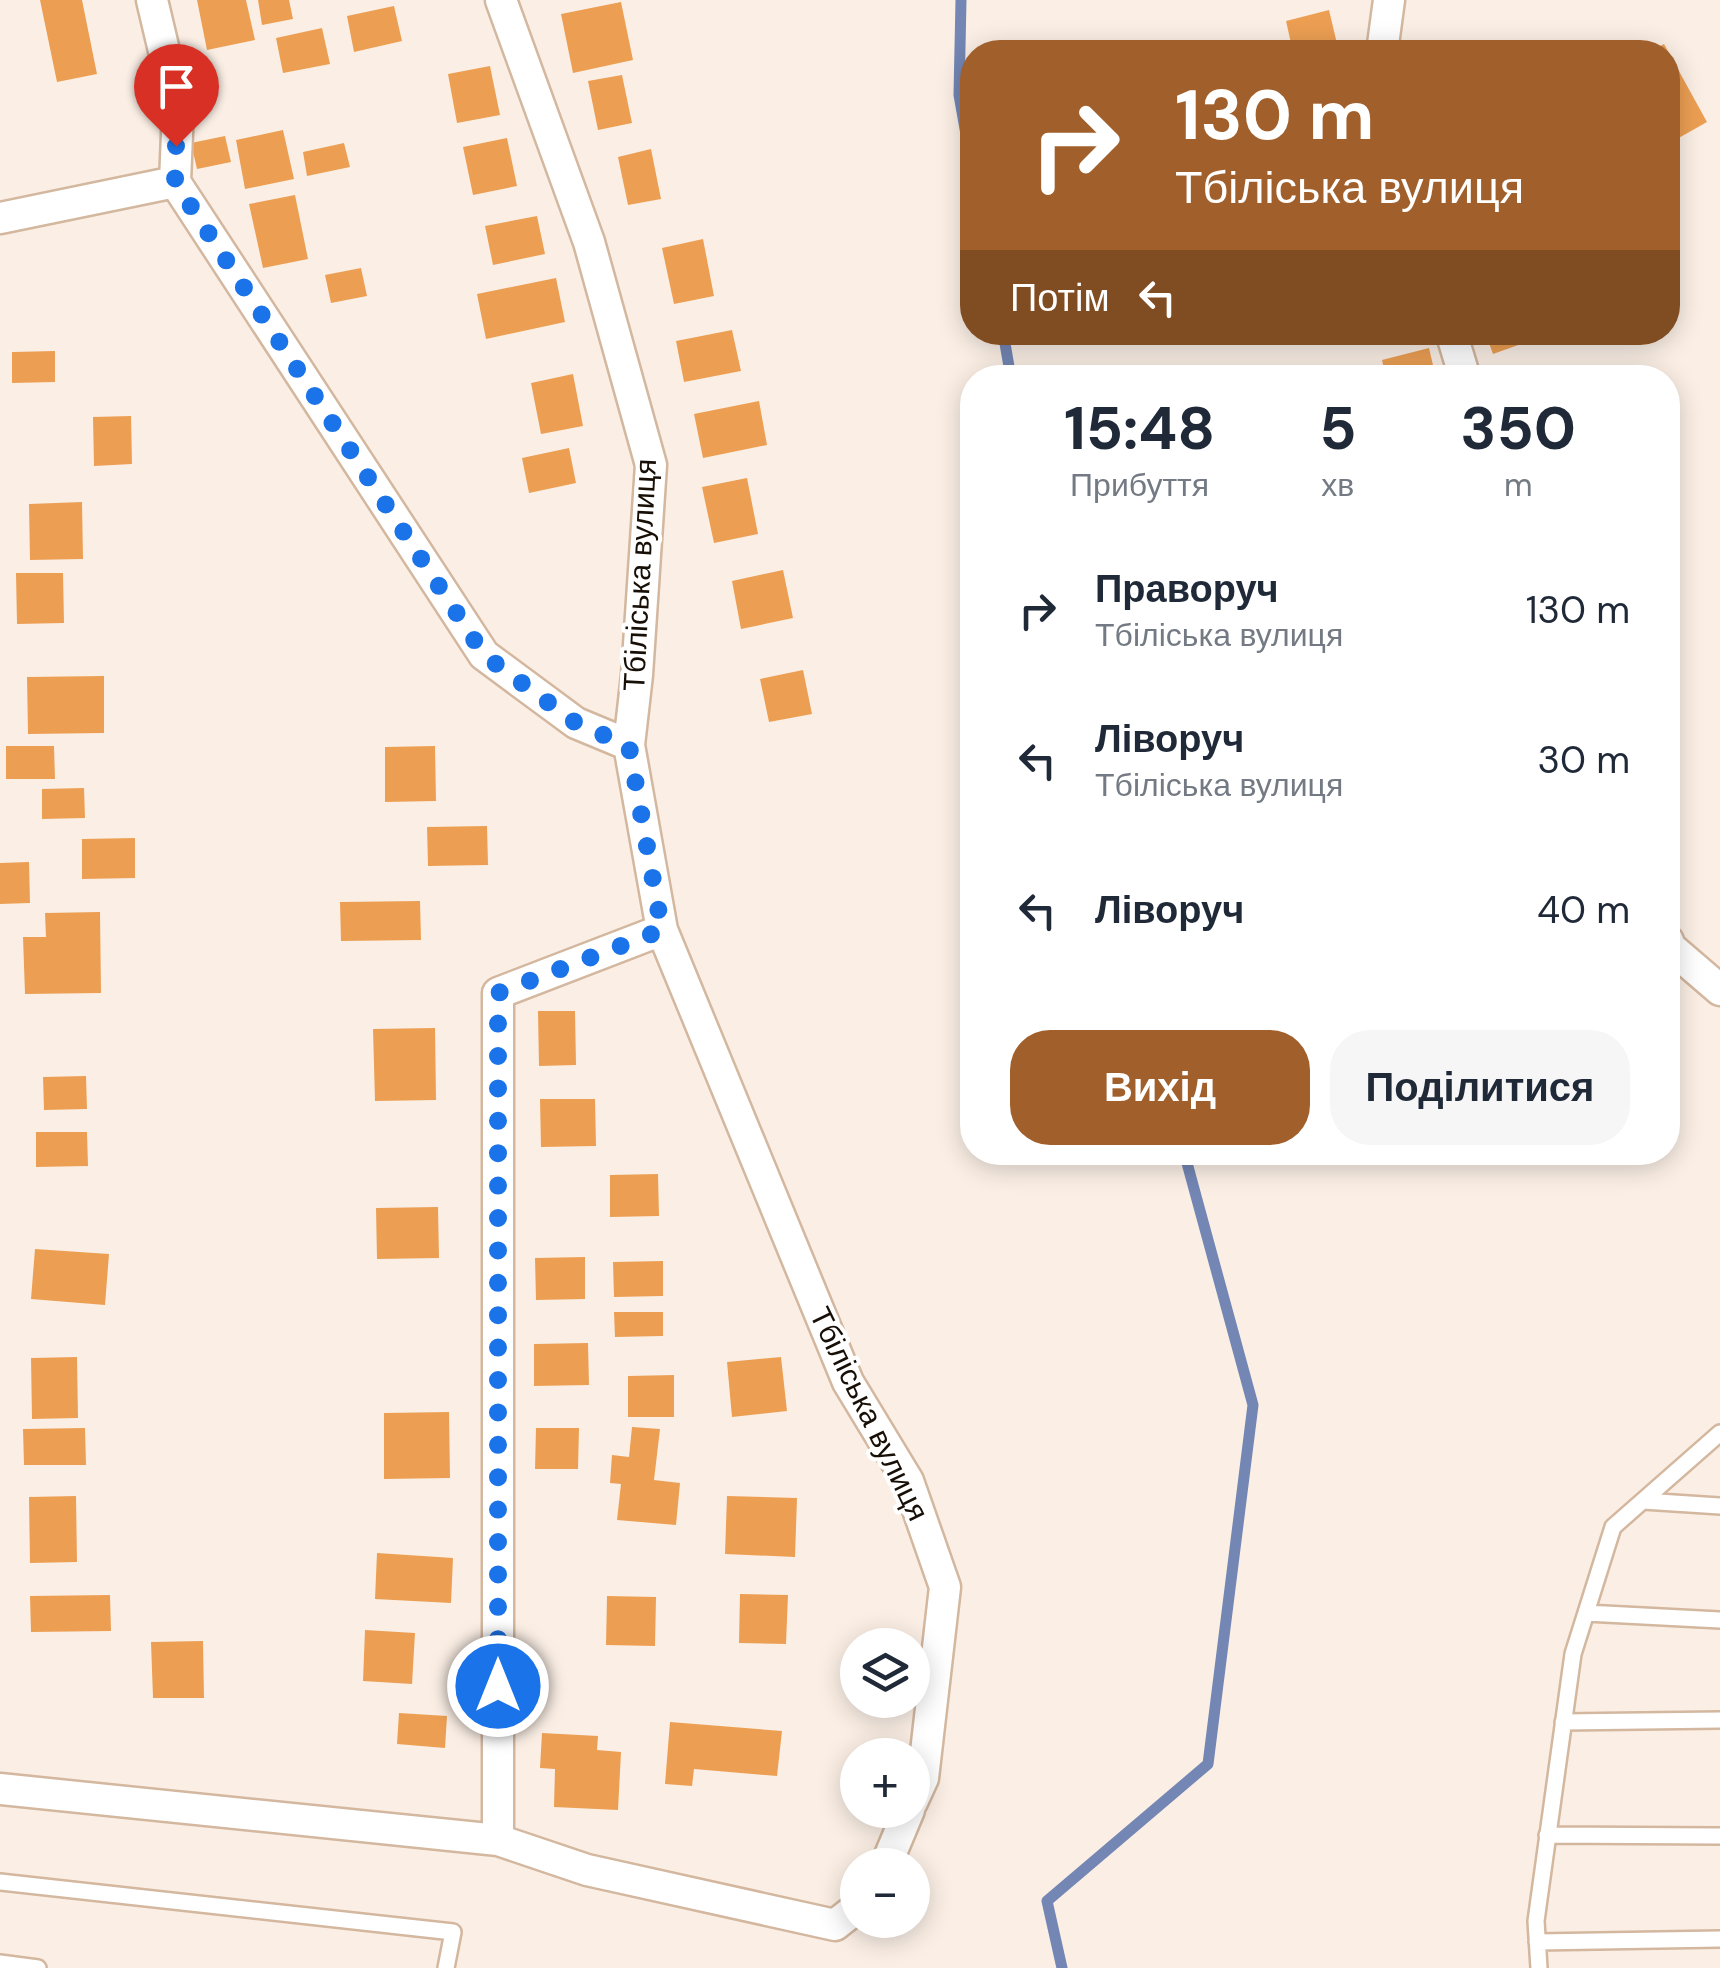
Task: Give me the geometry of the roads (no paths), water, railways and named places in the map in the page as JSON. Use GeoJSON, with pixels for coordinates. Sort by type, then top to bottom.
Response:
{"type":"FeatureCollection","features":[{"type":"Feature","properties":{"kind":"street"},"geometry":{"type":"LineString","coordinates":[[152,0],[178,110],[175,182],[484,655],[576,723],[629,746]]}},
{"type":"Feature","properties":{"kind":"street","name":"Тбіліська вулиця"},"geometry":{"type":"LineString","coordinates":[[501,0],[590,242],[652,465],[629,746],[662,930],[848,1382],[908,1482],[945,1586],[928,1738]]}},
{"type":"Feature","properties":{"kind":"street"},"geometry":{"type":"LineString","coordinates":[[1384,40],[1389,0]]}},
{"type":"Feature","properties":{"kind":"street"},"geometry":{"type":"LineString","coordinates":[[0,218],[175,182]]}},
{"type":"Feature","properties":{"kind":"street"},"geometry":{"type":"LineString","coordinates":[[498,1840],[498,993],[662,930]]}},
{"type":"Feature","properties":{"kind":"street"},"geometry":{"type":"LineString","coordinates":[[1680,956],[1720,990]]}},
{"type":"Feature","properties":{"kind":"street"},"geometry":{"type":"LineString","coordinates":[[0,1790],[498,1840],[588,1870],[840,1915]]}},
{"type":"Feature","properties":{"kind":"lane"},"geometry":{"type":"LineString","coordinates":[[1539,1968],[1536,1921],[1573,1654],[1613,1527],[1720,1433]]}},
{"type":"Feature","properties":{"kind":"lane"},"geometry":{"type":"LineString","coordinates":[[1642,1502],[1720,1506]]}},
{"type":"Feature","properties":{"kind":"lane"},"geometry":{"type":"LineString","coordinates":[[1586,1613],[1720,1620]]}},
{"type":"Feature","properties":{"kind":"lane"},"geometry":{"type":"LineString","coordinates":[[1562,1722],[1720,1720]]}},
{"type":"Feature","properties":{"kind":"lane"},"geometry":{"type":"LineString","coordinates":[[1546,1834],[1720,1836]]}},
{"type":"Feature","properties":{"kind":"lane"},"geometry":{"type":"LineString","coordinates":[[0,1882],[453,1932],[446,1968]]}},
{"type":"Feature","properties":{"kind":"lane"},"geometry":{"type":"LineString","coordinates":[[1537,1942],[1720,1939]]}},
{"type":"Feature","properties":{"kind":"lane"},"geometry":{"type":"LineString","coordinates":[[0,1963],[38,1968]]}},
{"type":"Feature","properties":{"kind":"waterway"},"geometry":{"type":"LineString","coordinates":[[960,40],[961,0]]}},
{"type":"Feature","properties":{"kind":"waterway"},"geometry":{"type":"LineString","coordinates":[[960,48],[960,101]]}},
{"type":"Feature","properties":{"kind":"waterway"},"geometry":{"type":"LineString","coordinates":[[1005,345],[1009,365]]}},
{"type":"Feature","properties":{"kind":"waterway"},"geometry":{"type":"LineString","coordinates":[[1062,1968],[1047,1901],[1208,1764],[1253,1405],[1188,1165]]}}]}
